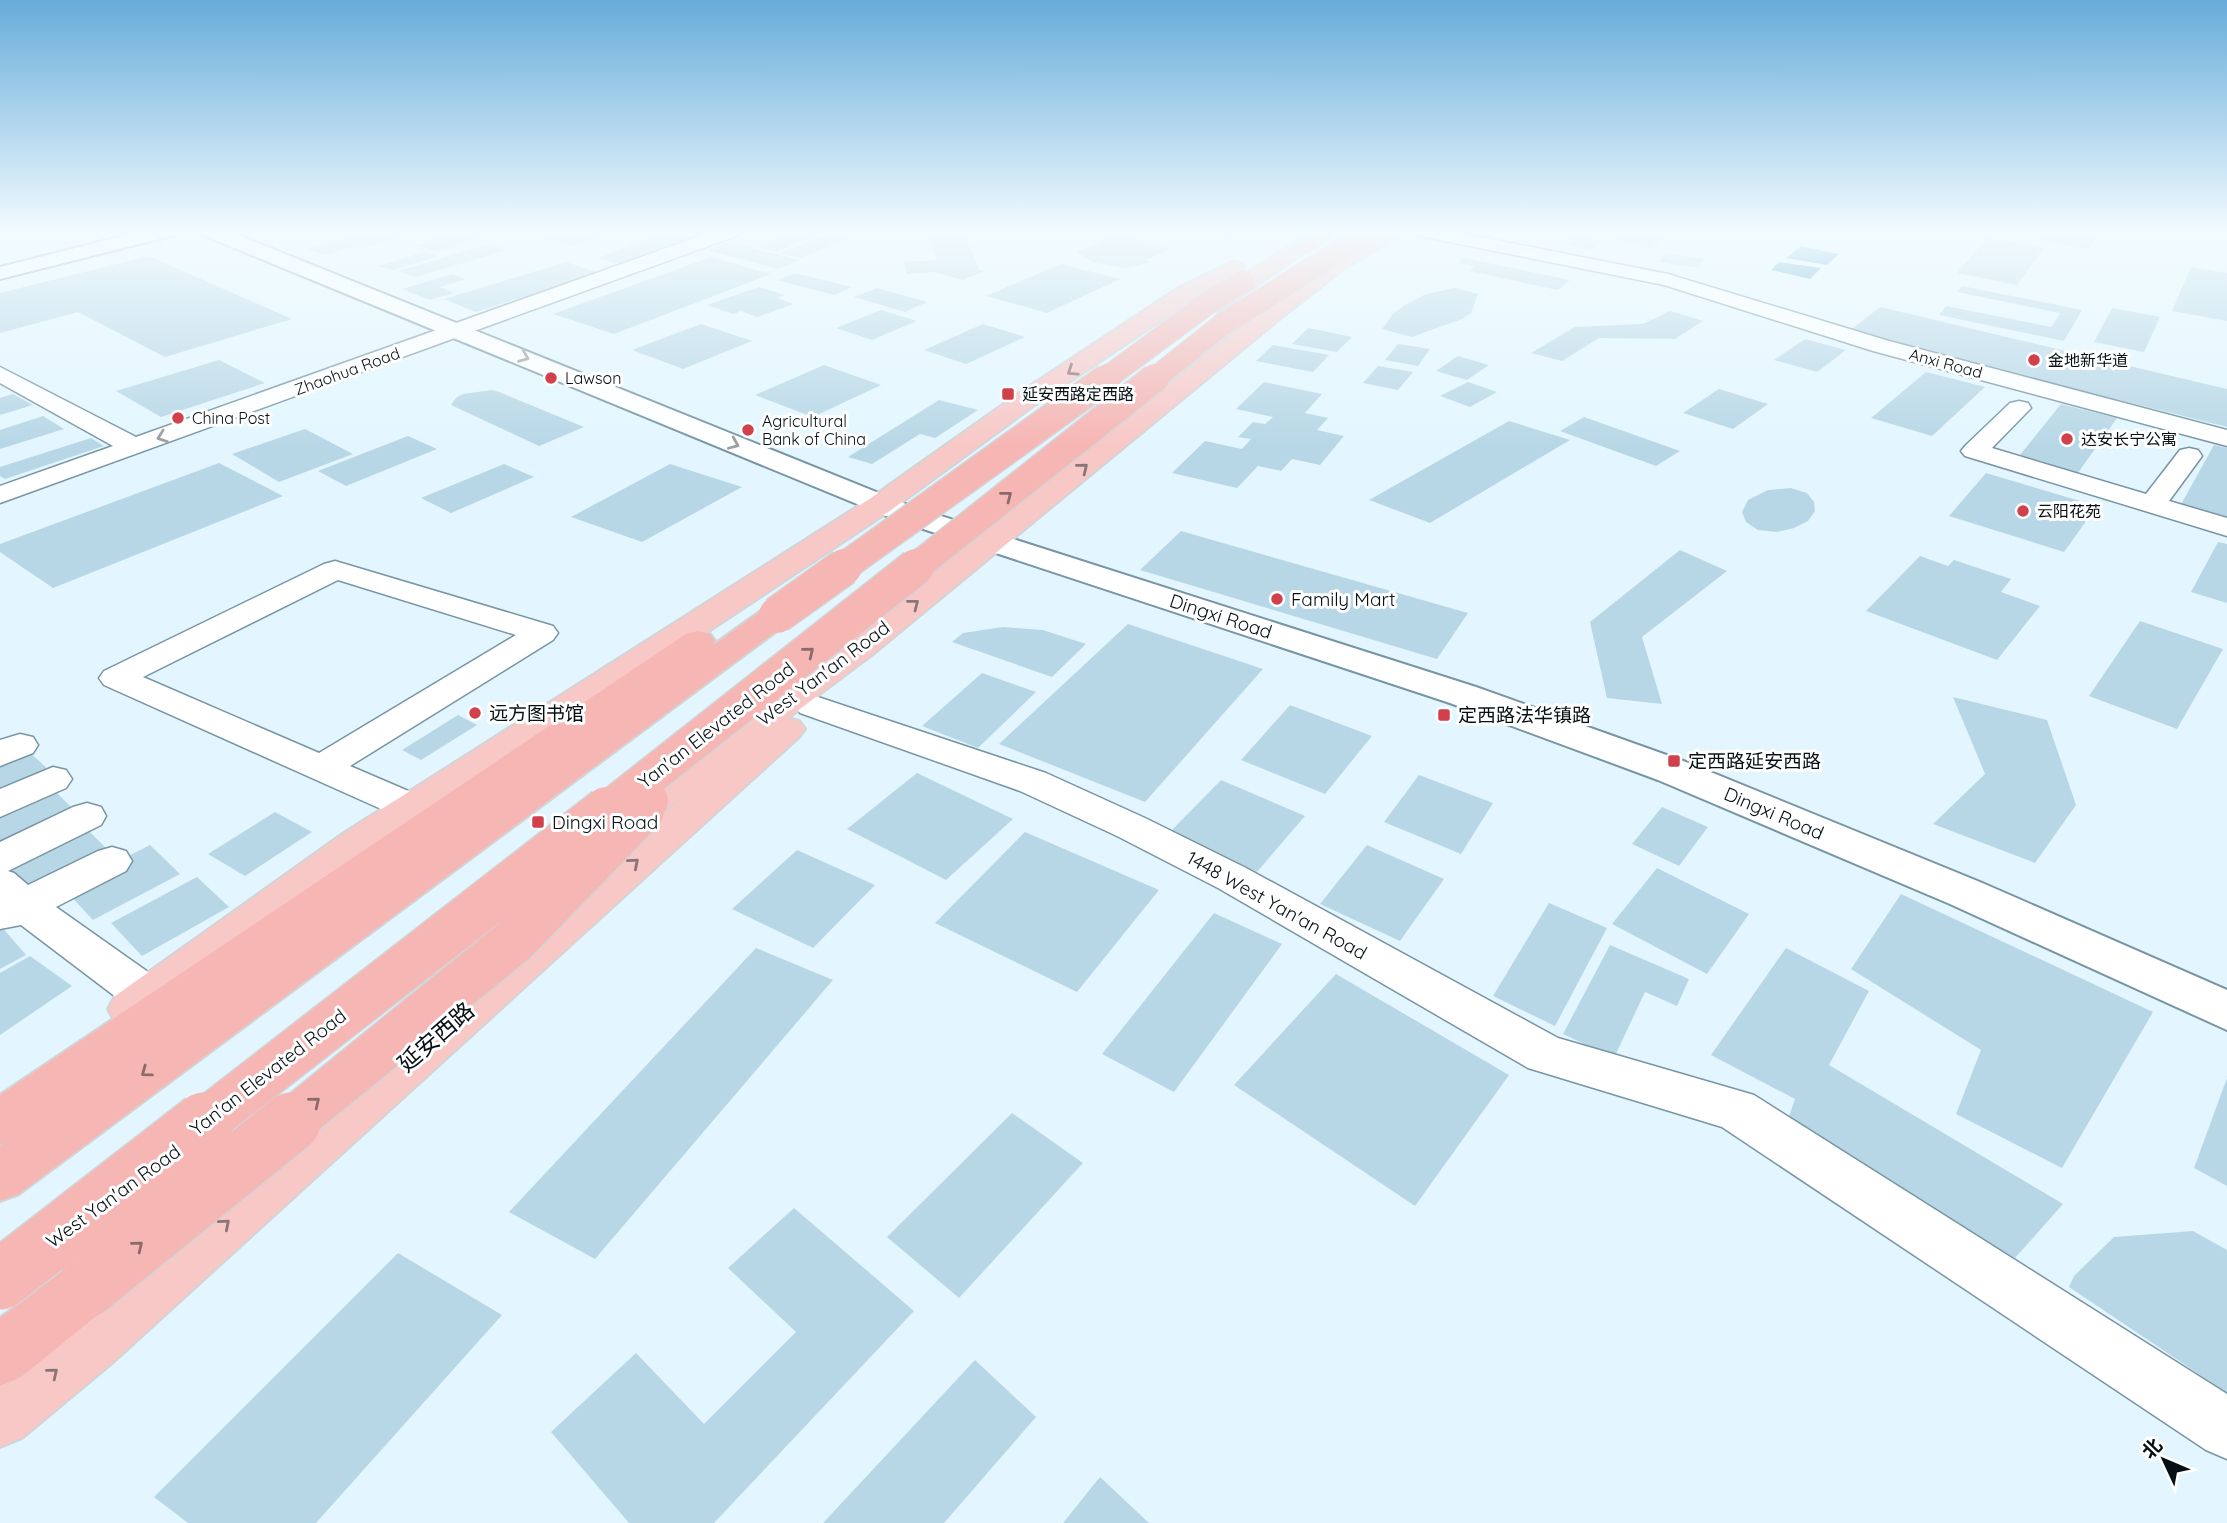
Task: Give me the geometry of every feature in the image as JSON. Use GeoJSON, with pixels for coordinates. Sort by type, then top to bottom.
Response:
{"type":"FeatureCollection","features":[{"type":"Feature","properties":{"kind":"highway"},"geometry":{"type":"LineString","coordinates":[[0,1177],[1038,429],[1209,302]]}},
{"type":"Feature","properties":{"kind":"highway","name":"Yan'an Elevated Road"},"geometry":{"type":"LineString","coordinates":[[0,1279],[737,710],[1223,324],[1259,302]]}},
{"type":"Feature","properties":{"kind":"highway"},"geometry":{"type":"LineString","coordinates":[[0,1123],[207,978],[918,495],[1038,429]]}},
{"type":"Feature","properties":{"kind":"highway"},"geometry":{"type":"LineString","coordinates":[[0,1356],[514,941],[737,710]]}},
{"type":"Feature","properties":{"kind":"main road"},"geometry":{"type":"LineString","coordinates":[[0,1138],[893,509],[1027,399],[1173,302]]}},
{"type":"Feature","properties":{"kind":"main road"},"geometry":{"type":"LineString","coordinates":[[0,1104],[359,843],[1218,302]]}},
{"type":"Feature","properties":{"kind":"main road","name":"West Yan'an Road"},"geometry":{"type":"LineString","coordinates":[[0,1279],[861,647],[1287,302]]}},
{"type":"Feature","properties":{"kind":"main road"},"geometry":{"type":"LineString","coordinates":[[1104,349],[1185,323]]}},
{"type":"Feature","properties":{"kind":"main road","name":"延安西路"},"geometry":{"type":"LineString","coordinates":[[0,1416],[91,1342],[812,706],[861,647]]}},
{"type":"Feature","properties":{"kind":"street","name":"Dingxi Road"},"geometry":{"type":"LineString","coordinates":[[387,302],[893,509],[1463,695],[1672,771],[1965,893],[2227,1011]]}},
{"type":"Feature","properties":{"kind":"street","name":"Zhaohua Road"},"geometry":{"type":"LineString","coordinates":[[0,495],[540,302]]}},
{"type":"Feature","properties":{"kind":"street","name":"Anxi Road"},"geometry":{"type":"LineString","coordinates":[[1739,302],[1881,346],[2227,438]]}},
{"type":"Feature","properties":{"kind":"street"},"geometry":{"type":"LineString","coordinates":[[0,373],[134,447]]}},
{"type":"Feature","properties":{"kind":"street"},"geometry":{"type":"LineString","coordinates":[[2019,408],[1974,451],[2227,527]]}},
{"type":"Feature","properties":{"kind":"street"},"geometry":{"type":"LineString","coordinates":[[2152,504],[2189,456]]}},
{"type":"Feature","properties":{"kind":"street"},"geometry":{"type":"LineString","coordinates":[[321,768],[542,634],[347,564],[116,678],[321,768],[413,808]]}},
{"type":"Feature","properties":{"kind":"street","name":"1448 West Yan'an Road"},"geometry":{"type":"LineString","coordinates":[[812,706],[1033,782],[1131,827],[1232,878],[1545,1054],[1737,1110],[2227,1429]]}},
{"type":"Feature","properties":{"kind":"street"},"geometry":{"type":"LineString","coordinates":[[0,804],[53,779]]}},
{"type":"Feature","properties":{"kind":"street"},"geometry":{"type":"LineString","coordinates":[[0,859],[87,817]]}},
{"type":"Feature","properties":{"kind":"street"},"geometry":{"type":"LineString","coordinates":[[8,902],[112,861]]}},
{"type":"Feature","properties":{"kind":"street"},"geometry":{"type":"LineString","coordinates":[[8,902],[149,997]]}},
{"type":"Feature","properties":{"kind":"building"},"geometry":{"type":"Polygon","coordinates":[[[0,302],[254,302],[292,319],[165,357],[78,312],[0,333],[0,302]]]}},
{"type":"Feature","properties":{"kind":"building"},"geometry":{"type":"Polygon","coordinates":[[[452,302],[507,302],[476,312],[452,302]]]}},
{"type":"Feature","properties":{"kind":"building"},"geometry":{"type":"Polygon","coordinates":[[[586,302],[698,302],[614,334],[553,314],[586,302]]]}},
{"type":"Feature","properties":{"kind":"building"},"geometry":{"type":"Polygon","coordinates":[[[715,302],[793,304],[757,317],[741,311],[733,314],[707,305],[715,302]]]}},
{"type":"Feature","properties":{"kind":"building"},"geometry":{"type":"Polygon","coordinates":[[[871,302],[927,302],[905,312],[871,302]]]}},
{"type":"Feature","properties":{"kind":"building"},"geometry":{"type":"Polygon","coordinates":[[[1008,302],[1070,302],[1047,313],[1008,302]]]}},
{"type":"Feature","properties":{"kind":"building"},"geometry":{"type":"Polygon","coordinates":[[[1411,302],[1475,302],[1471,313],[1462,319],[1412,337],[1382,329],[1393,314],[1411,302]]]}},
{"type":"Feature","properties":{"kind":"building"},"geometry":{"type":"Polygon","coordinates":[[[2006,302],[2042,302],[2082,310],[2064,341],[1939,315],[1946,306],[2051,327],[2060,313],[2006,302]]]}},
{"type":"Feature","properties":{"kind":"building"},"geometry":{"type":"Polygon","coordinates":[[[2176,302],[2227,302],[2227,321],[2172,311],[2176,302]]]}},
{"type":"Feature","properties":{"kind":"building","name":"金地新华道"},"geometry":{"type":"Polygon","coordinates":[[[1880,307],[2227,389],[2227,427],[1848,332],[1880,307]]]}},
{"type":"Feature","properties":{"kind":"building"},"geometry":{"type":"Polygon","coordinates":[[[2112,308],[2160,317],[2144,352],[2094,342],[2112,308]]]}},
{"type":"Feature","properties":{"kind":"building"},"geometry":{"type":"Polygon","coordinates":[[[881,310],[917,321],[872,340],[836,328],[881,310]]]}},
{"type":"Feature","properties":{"kind":"building"},"geometry":{"type":"Polygon","coordinates":[[[1670,311],[1703,321],[1675,339],[1599,338],[1562,361],[1531,353],[1575,327],[1643,324],[1670,311]]]}},
{"type":"Feature","properties":{"kind":"building"},"geometry":{"type":"Polygon","coordinates":[[[701,324],[752,341],[683,369],[632,350],[701,324]]]}},
{"type":"Feature","properties":{"kind":"building"},"geometry":{"type":"Polygon","coordinates":[[[983,324],[1025,337],[966,364],[924,350],[983,324]]]}},
{"type":"Feature","properties":{"kind":"building"},"geometry":{"type":"Polygon","coordinates":[[[1308,328],[1352,337],[1337,352],[1292,344],[1308,328]]]}},
{"type":"Feature","properties":{"kind":"building"},"geometry":{"type":"Polygon","coordinates":[[[1805,339],[1846,350],[1817,372],[1774,360],[1805,339]]]}},
{"type":"Feature","properties":{"kind":"building"},"geometry":{"type":"Polygon","coordinates":[[[1398,344],[1430,349],[1418,366],[1385,360],[1398,344]]]}},
{"type":"Feature","properties":{"kind":"building"},"geometry":{"type":"Polygon","coordinates":[[[1273,345],[1329,355],[1313,372],[1256,361],[1273,345]]]}},
{"type":"Feature","properties":{"kind":"building"},"geometry":{"type":"Polygon","coordinates":[[[1458,356],[1489,365],[1467,380],[1436,371],[1458,356]]]}},
{"type":"Feature","properties":{"kind":"building"},"geometry":{"type":"Polygon","coordinates":[[[219,360],[265,383],[161,417],[116,391],[219,360]]]}},
{"type":"Feature","properties":{"kind":"building"},"geometry":{"type":"Polygon","coordinates":[[[824,365],[881,385],[813,417],[755,395],[824,365]]]}},
{"type":"Feature","properties":{"kind":"building"},"geometry":{"type":"Polygon","coordinates":[[[1378,366],[1413,372],[1398,390],[1363,383],[1378,366]]]}},
{"type":"Feature","properties":{"kind":"building"},"geometry":{"type":"Polygon","coordinates":[[[1926,372],[1985,387],[1932,436],[1871,418],[1926,372]]]}},
{"type":"Feature","properties":{"kind":"building"},"geometry":{"type":"Polygon","coordinates":[[[1264,382],[1322,394],[1305,413],[1328,418],[1317,430],[1344,436],[1320,465],[1292,459],[1281,471],[1258,466],[1237,488],[1172,473],[1205,441],[1242,449],[1251,439],[1238,437],[1253,422],[1265,424],[1273,417],[1236,409],[1264,382]]]}},
{"type":"Feature","properties":{"kind":"building"},"geometry":{"type":"Polygon","coordinates":[[[1468,382],[1497,392],[1470,407],[1440,396],[1468,382]]]}},
{"type":"Feature","properties":{"kind":"building"},"geometry":{"type":"Polygon","coordinates":[[[1719,389],[1768,404],[1733,429],[1683,413],[1719,389]]]}},
{"type":"Feature","properties":{"kind":"building"},"geometry":{"type":"Polygon","coordinates":[[[492,390],[584,427],[539,446],[451,405],[463,394],[492,390]]]}},
{"type":"Feature","properties":{"kind":"building"},"geometry":{"type":"Polygon","coordinates":[[[13,394],[33,405],[0,415],[0,398],[13,394]]]}},
{"type":"Feature","properties":{"kind":"building"},"geometry":{"type":"Polygon","coordinates":[[[939,400],[978,410],[935,438],[920,434],[872,464],[848,457],[939,400]]]}},
{"type":"Feature","properties":{"kind":"building","name":"达安长宁公寓"},"geometry":{"type":"Polygon","coordinates":[[[2061,404],[2117,418],[2075,477],[2016,460],[2061,404]]]}},
{"type":"Feature","properties":{"kind":"building"},"geometry":{"type":"Polygon","coordinates":[[[43,416],[64,429],[0,449],[0,430],[43,416]]]}},
{"type":"Feature","properties":{"kind":"building"},"geometry":{"type":"Polygon","coordinates":[[[1584,417],[1680,451],[1656,466],[1560,431],[1584,417]]]}},
{"type":"Feature","properties":{"kind":"building"},"geometry":{"type":"Polygon","coordinates":[[[1509,421],[1570,440],[1430,523],[1369,500],[1509,421]]]}},
{"type":"Feature","properties":{"kind":"building"},"geometry":{"type":"Polygon","coordinates":[[[305,429],[353,454],[279,482],[232,454],[305,429]]]}},
{"type":"Feature","properties":{"kind":"building"},"geometry":{"type":"Polygon","coordinates":[[[408,436],[437,449],[346,486],[318,471],[408,436]]]}},
{"type":"Feature","properties":{"kind":"building"},"geometry":{"type":"Polygon","coordinates":[[[91,438],[104,446],[5,479],[0,476],[0,467],[91,438]]]}},
{"type":"Feature","properties":{"kind":"building","name":"达安长宁公寓"},"geometry":{"type":"Polygon","coordinates":[[[2214,445],[2227,448],[2227,522],[2179,508],[2214,445]]]}},
{"type":"Feature","properties":{"kind":"building"},"geometry":{"type":"Polygon","coordinates":[[[219,463],[283,496],[53,588],[0,552],[0,544],[219,463]]]}},
{"type":"Feature","properties":{"kind":"building"},"geometry":{"type":"Polygon","coordinates":[[[504,464],[534,477],[451,513],[421,498],[504,464]]]}},
{"type":"Feature","properties":{"kind":"building"},"geometry":{"type":"Polygon","coordinates":[[[670,464],[742,487],[642,542],[571,517],[670,464]]]}},
{"type":"Feature","properties":{"kind":"building","name":"云阳花苑"},"geometry":{"type":"Polygon","coordinates":[[[1986,473],[2097,506],[2064,552],[1949,516],[1986,473]]]}},
{"type":"Feature","properties":{"kind":"building"},"geometry":{"type":"Polygon","coordinates":[[[1791,488],[1807,493],[1814,502],[1815,511],[1808,521],[1777,532],[1758,530],[1746,522],[1742,512],[1748,500],[1768,490],[1791,488]]]}},
{"type":"Feature","properties":{"kind":"building"},"geometry":{"type":"Polygon","coordinates":[[[1181,531],[1468,613],[1437,659],[1140,570],[1181,531]]]}},
{"type":"Feature","properties":{"kind":"building"},"geometry":{"type":"Polygon","coordinates":[[[2218,542],[2227,544],[2227,603],[2191,592],[2218,542]]]}},
{"type":"Feature","properties":{"kind":"building"},"geometry":{"type":"Polygon","coordinates":[[[1680,550],[1727,571],[1642,637],[1662,704],[1607,698],[1590,622],[1680,550]]]}},
{"type":"Feature","properties":{"kind":"building"},"geometry":{"type":"Polygon","coordinates":[[[1920,556],[1948,566],[1954,560],[2011,579],[2001,592],[2040,606],[1997,660],[1866,611],[1920,556]]]}},
{"type":"Feature","properties":{"kind":"building"},"geometry":{"type":"Polygon","coordinates":[[[2140,621],[2223,649],[2177,729],[2089,696],[2140,621]]]}},
{"type":"Feature","properties":{"kind":"building"},"geometry":{"type":"Polygon","coordinates":[[[1128,624],[1263,669],[1145,802],[999,744],[1128,624]]]}},
{"type":"Feature","properties":{"kind":"building"},"geometry":{"type":"Polygon","coordinates":[[[1003,627],[1043,630],[1086,644],[1052,677],[952,642],[963,633],[1003,627]]]}},
{"type":"Feature","properties":{"kind":"building"},"geometry":{"type":"Polygon","coordinates":[[[982,673],[1036,692],[978,748],[922,726],[982,673]]]}},
{"type":"Feature","properties":{"kind":"building"},"geometry":{"type":"Polygon","coordinates":[[[1953,697],[2047,720],[2076,805],[2035,863],[1933,824],[1985,774],[1953,697]]]}},
{"type":"Feature","properties":{"kind":"building"},"geometry":{"type":"Polygon","coordinates":[[[1290,705],[1372,736],[1325,794],[1241,760],[1290,705]]]}},
{"type":"Feature","properties":{"kind":"building"},"geometry":{"type":"Polygon","coordinates":[[[458,715],[477,725],[421,760],[402,750],[458,715]]]}},
{"type":"Feature","properties":{"kind":"building"},"geometry":{"type":"Polygon","coordinates":[[[26,749],[51,772],[0,796],[0,760],[26,749]]]}},
{"type":"Feature","properties":{"kind":"building"},"geometry":{"type":"Polygon","coordinates":[[[917,773],[1013,819],[946,880],[847,829],[917,773]]]}},
{"type":"Feature","properties":{"kind":"building"},"geometry":{"type":"Polygon","coordinates":[[[1419,775],[1493,803],[1461,854],[1384,822],[1419,775]]]}},
{"type":"Feature","properties":{"kind":"building"},"geometry":{"type":"Polygon","coordinates":[[[1221,780],[1305,816],[1257,872],[1170,832],[1221,780]]]}},
{"type":"Feature","properties":{"kind":"building"},"geometry":{"type":"Polygon","coordinates":[[[52,788],[78,814],[0,851],[0,812],[52,788]]]}},
{"type":"Feature","properties":{"kind":"building"},"geometry":{"type":"Polygon","coordinates":[[[1662,807],[1708,827],[1679,866],[1632,844],[1662,807]]]}},
{"type":"Feature","properties":{"kind":"building"},"geometry":{"type":"Polygon","coordinates":[[[275,812],[312,832],[245,876],[208,854],[275,812]]]}},
{"type":"Feature","properties":{"kind":"building"},"geometry":{"type":"Polygon","coordinates":[[[84,826],[112,854],[24,899],[0,871],[0,868],[84,826]]]}},
{"type":"Feature","properties":{"kind":"building"},"geometry":{"type":"Polygon","coordinates":[[[1025,832],[1159,890],[1077,992],[935,923],[1025,832]]]}},
{"type":"Feature","properties":{"kind":"building"},"geometry":{"type":"Polygon","coordinates":[[[150,845],[180,874],[93,920],[64,889],[150,845]]]}},
{"type":"Feature","properties":{"kind":"building"},"geometry":{"type":"Polygon","coordinates":[[[1367,845],[1444,879],[1400,941],[1320,904],[1367,845]]]}},
{"type":"Feature","properties":{"kind":"building"},"geometry":{"type":"Polygon","coordinates":[[[797,850],[875,885],[813,948],[732,909],[797,850]]]}},
{"type":"Feature","properties":{"kind":"building"},"geometry":{"type":"Polygon","coordinates":[[[1657,868],[1749,914],[1707,974],[1612,924],[1657,868]]]}},
{"type":"Feature","properties":{"kind":"building"},"geometry":{"type":"Polygon","coordinates":[[[197,877],[229,907],[142,956],[111,923],[197,877]]]}},
{"type":"Feature","properties":{"kind":"building"},"geometry":{"type":"Polygon","coordinates":[[[1901,894],[2153,1012],[2062,1168],[1956,1114],[1981,1050],[1851,969],[1901,894]]]}},
{"type":"Feature","properties":{"kind":"building"},"geometry":{"type":"Polygon","coordinates":[[[1549,903],[1607,928],[1555,1026],[1493,996],[1549,903]]]}},
{"type":"Feature","properties":{"kind":"building"},"geometry":{"type":"Polygon","coordinates":[[[1214,913],[1282,944],[1174,1092],[1102,1054],[1214,913]]]}},
{"type":"Feature","properties":{"kind":"building"},"geometry":{"type":"Polygon","coordinates":[[[0,925],[26,955],[0,969],[0,925]]]}},
{"type":"Feature","properties":{"kind":"building"},"geometry":{"type":"Polygon","coordinates":[[[1610,945],[1689,979],[1677,1006],[1645,992],[1614,1058],[1563,1034],[1610,945]]]}},
{"type":"Feature","properties":{"kind":"building"},"geometry":{"type":"Polygon","coordinates":[[[756,948],[833,980],[595,1259],[509,1212],[756,948]]]}},
{"type":"Feature","properties":{"kind":"building"},"geometry":{"type":"Polygon","coordinates":[[[1786,948],[1869,991],[1829,1065],[2063,1204],[2015,1258],[1785,1128],[1795,1099],[1711,1055],[1786,948]]]}},
{"type":"Feature","properties":{"kind":"building"},"geometry":{"type":"Polygon","coordinates":[[[30,956],[72,986],[0,1035],[0,973],[30,956]]]}},
{"type":"Feature","properties":{"kind":"building"},"geometry":{"type":"Polygon","coordinates":[[[1336,974],[1509,1075],[1415,1206],[1234,1085],[1336,974]]]}},
{"type":"Feature","properties":{"kind":"building"},"geometry":{"type":"Polygon","coordinates":[[[2227,1078],[2227,1186],[2194,1168],[2227,1078]]]}},
{"type":"Feature","properties":{"kind":"building"},"geometry":{"type":"Polygon","coordinates":[[[1012,1113],[1083,1163],[959,1298],[887,1237],[1012,1113]]]}},
{"type":"Feature","properties":{"kind":"building"},"geometry":{"type":"Polygon","coordinates":[[[794,1208],[914,1311],[714,1523],[629,1523],[551,1432],[636,1353],[704,1424],[796,1332],[728,1268],[794,1208]]]}},
{"type":"Feature","properties":{"kind":"building"},"geometry":{"type":"Polygon","coordinates":[[[2193,1231],[2227,1250],[2227,1393],[2069,1287],[2074,1276],[2114,1237],[2193,1231]]]}},
{"type":"Feature","properties":{"kind":"building"},"geometry":{"type":"Polygon","coordinates":[[[398,1253],[502,1315],[316,1523],[188,1523],[154,1497],[398,1253]]]}},
{"type":"Feature","properties":{"kind":"building"},"geometry":{"type":"Polygon","coordinates":[[[975,1360],[1036,1417],[944,1523],[823,1523],[975,1360]]]}},
{"type":"Feature","properties":{"kind":"building"},"geometry":{"type":"Polygon","coordinates":[[[1100,1477],[1149,1523],[1063,1523],[1100,1477]]]}},
{"type":"Feature","properties":{"kind":"place","name":"金地新华道"},"geometry":{"type":"Point","coordinates":[2034,360]}},
{"type":"Feature","properties":{"kind":"place","name":"Lawson"},"geometry":{"type":"Point","coordinates":[551,378]}},
{"type":"Feature","properties":{"kind":"place","name":"延安西路定西路"},"geometry":{"type":"Point","coordinates":[1008,394]}},
{"type":"Feature","properties":{"kind":"place","name":"China Post"},"geometry":{"type":"Point","coordinates":[178,418]}},
{"type":"Feature","properties":{"kind":"place","name":"Agricultural Bank of China"},"geometry":{"type":"Point","coordinates":[748,430]}},
{"type":"Feature","properties":{"kind":"place","name":"达安长宁公寓"},"geometry":{"type":"Point","coordinates":[2067,439]}},
{"type":"Feature","properties":{"kind":"place","name":"云阳花苑"},"geometry":{"type":"Point","coordinates":[2023,511]}},
{"type":"Feature","properties":{"kind":"place","name":"Family Mart"},"geometry":{"type":"Point","coordinates":[1277,599]}},
{"type":"Feature","properties":{"kind":"place","name":"远方图书馆"},"geometry":{"type":"Point","coordinates":[475,713]}},
{"type":"Feature","properties":{"kind":"place","name":"定西路法华镇路"},"geometry":{"type":"Point","coordinates":[1444,715]}},
{"type":"Feature","properties":{"kind":"place","name":"定西路延安西路"},"geometry":{"type":"Point","coordinates":[1674,761]}},
{"type":"Feature","properties":{"kind":"place","name":"Dingxi Road"},"geometry":{"type":"Point","coordinates":[538,822]}}]}
